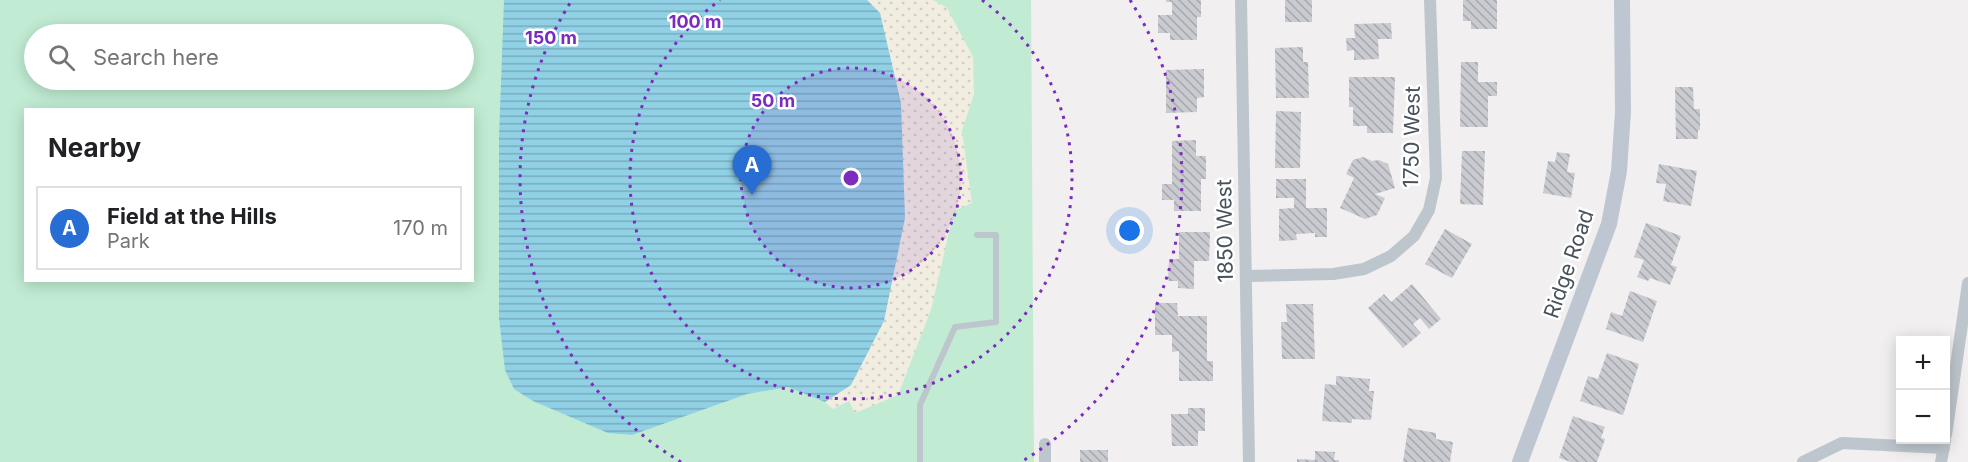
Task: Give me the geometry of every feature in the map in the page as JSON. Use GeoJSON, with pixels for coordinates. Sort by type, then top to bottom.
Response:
{"type":"FeatureCollection","features":[{"type":"Feature","properties":{"kind":"street","name":"1850 West"},"geometry":{"type":"LineString","coordinates":[[1241,0],[1249,462]]}},
{"type":"Feature","properties":{"kind":"street","name":"1750 West"},"geometry":{"type":"LineString","coordinates":[[1246,276],[1333,274],[1364,268],[1391,256],[1414,236],[1429,210],[1436,178],[1430,0]]}},
{"type":"Feature","properties":{"kind":"street","name":"Ridge Road"},"geometry":{"type":"LineString","coordinates":[[1520,462],[1609,224],[1619,171],[1623,112],[1622,0]]}},
{"type":"Feature","properties":{"kind":"street"},"geometry":{"type":"LineString","coordinates":[[1950,407],[1968,283]]}},
{"type":"Feature","properties":{"kind":"street"},"geometry":{"type":"LineString","coordinates":[[1803,462],[1842,443],[1896,444]]}},
{"type":"Feature","properties":{"kind":"street"},"geometry":{"type":"LineString","coordinates":[[1045,444],[1045,462]]}},
{"type":"Feature","properties":{"kind":"street"},"geometry":{"type":"LineString","coordinates":[[1941,462],[1944,444]]}},
{"type":"Feature","properties":{"kind":"lane"},"geometry":{"type":"LineString","coordinates":[[920,462],[920,405],[955,327],[996,322],[996,235],[977,235]]}},
{"type":"Feature","properties":{"kind":"green space"},"geometry":{"type":"Polygon","coordinates":[[[0,0],[1031,0],[1034,462],[0,462],[0,0]]]}},
{"type":"Feature","properties":{"kind":"sand"},"geometry":{"type":"Polygon","coordinates":[[[867,0],[933,0],[947,8],[973,57],[974,94],[962,131],[972,203],[954,211],[931,310],[898,395],[855,413],[849,401],[833,409],[825,402],[851,385],[880,13],[867,0]]]}},
{"type":"Feature","properties":{"kind":"water"},"geometry":{"type":"Polygon","coordinates":[[[504,0],[867,0],[880,13],[901,103],[905,218],[884,321],[851,385],[825,402],[788,387],[747,394],[632,435],[608,433],[533,401],[514,389],[505,370],[499,318],[499,137],[504,0]]]}},
{"type":"Feature","properties":{"kind":"building"},"geometry":{"type":"Polygon","coordinates":[[[1166,0],[1201,0],[1201,17],[1197,17],[1197,40],[1170,40],[1170,33],[1158,33],[1158,15],[1172,15],[1172,2],[1166,2],[1166,0]]]}},
{"type":"Feature","properties":{"kind":"building"},"geometry":{"type":"Polygon","coordinates":[[[1285,0],[1312,0],[1312,22],[1285,22],[1285,0]]]}},
{"type":"Feature","properties":{"kind":"building"},"geometry":{"type":"Polygon","coordinates":[[[1463,0],[1497,0],[1497,29],[1471,29],[1471,21],[1463,21],[1463,0]]]}},
{"type":"Feature","properties":{"kind":"building"},"geometry":{"type":"Polygon","coordinates":[[[1391,23],[1392,39],[1378,39],[1379,59],[1354,60],[1354,50],[1347,51],[1346,38],[1355,38],[1354,24],[1391,23]]]}},
{"type":"Feature","properties":{"kind":"building"},"geometry":{"type":"Polygon","coordinates":[[[1303,47],[1303,62],[1308,62],[1309,98],[1276,98],[1275,48],[1303,47]]]}},
{"type":"Feature","properties":{"kind":"building"},"geometry":{"type":"Polygon","coordinates":[[[1461,62],[1478,62],[1478,82],[1497,82],[1497,96],[1488,96],[1488,127],[1460,127],[1461,62]]]}},
{"type":"Feature","properties":{"kind":"building"},"geometry":{"type":"Polygon","coordinates":[[[1204,69],[1204,97],[1197,98],[1197,112],[1166,113],[1166,70],[1204,69]]]}},
{"type":"Feature","properties":{"kind":"building"},"geometry":{"type":"Polygon","coordinates":[[[1349,77],[1395,77],[1393,133],[1367,133],[1367,126],[1353,126],[1353,107],[1349,107],[1349,77]]]}},
{"type":"Feature","properties":{"kind":"building"},"geometry":{"type":"Polygon","coordinates":[[[1675,87],[1693,87],[1694,109],[1700,109],[1698,139],[1676,139],[1675,87]]]}},
{"type":"Feature","properties":{"kind":"building"},"geometry":{"type":"Polygon","coordinates":[[[1276,111],[1301,112],[1300,168],[1275,168],[1276,111]]]}},
{"type":"Feature","properties":{"kind":"building"},"geometry":{"type":"Polygon","coordinates":[[[1196,140],[1196,156],[1206,156],[1206,179],[1201,179],[1201,211],[1174,211],[1174,200],[1162,200],[1162,184],[1172,184],[1172,141],[1196,140]]]}},
{"type":"Feature","properties":{"kind":"building"},"geometry":{"type":"Polygon","coordinates":[[[1462,151],[1485,151],[1483,205],[1460,204],[1462,151]]]}},
{"type":"Feature","properties":{"kind":"building"},"geometry":{"type":"Polygon","coordinates":[[[1557,152],[1570,154],[1567,172],[1575,173],[1571,198],[1543,193],[1548,161],[1555,162],[1557,152]]]}},
{"type":"Feature","properties":{"kind":"building"},"geometry":{"type":"Polygon","coordinates":[[[1363,157],[1388,164],[1395,188],[1375,194],[1385,198],[1377,215],[1365,219],[1340,208],[1354,178],[1346,174],[1353,160],[1363,157]]]}},
{"type":"Feature","properties":{"kind":"building"},"geometry":{"type":"Polygon","coordinates":[[[1659,164],[1697,171],[1691,206],[1663,201],[1666,184],[1656,183],[1659,164]]]}},
{"type":"Feature","properties":{"kind":"building"},"geometry":{"type":"Polygon","coordinates":[[[1276,179],[1306,179],[1306,208],[1327,208],[1327,237],[1315,237],[1315,233],[1296,234],[1297,240],[1279,241],[1279,209],[1294,208],[1294,198],[1276,198],[1276,179]]]}},
{"type":"Feature","properties":{"kind":"building"},"geometry":{"type":"Polygon","coordinates":[[[1646,223],[1681,236],[1671,265],[1677,267],[1670,285],[1650,278],[1648,281],[1637,277],[1644,260],[1634,257],[1646,223]]]}},
{"type":"Feature","properties":{"kind":"building"},"geometry":{"type":"Polygon","coordinates":[[[1445,229],[1472,244],[1452,278],[1425,264],[1445,229]]]}},
{"type":"Feature","properties":{"kind":"building"},"geometry":{"type":"Polygon","coordinates":[[[1179,232],[1210,232],[1209,261],[1194,261],[1194,289],[1178,288],[1178,281],[1168,281],[1169,259],[1179,259],[1179,232]]]}},
{"type":"Feature","properties":{"kind":"building"},"geometry":{"type":"Polygon","coordinates":[[[1412,284],[1441,319],[1429,329],[1420,318],[1413,324],[1421,333],[1403,348],[1368,308],[1384,294],[1391,302],[1412,284]]]}},
{"type":"Feature","properties":{"kind":"building"},"geometry":{"type":"Polygon","coordinates":[[[1630,291],[1657,301],[1643,342],[1606,329],[1611,312],[1622,316],[1630,291]]]}},
{"type":"Feature","properties":{"kind":"building"},"geometry":{"type":"Polygon","coordinates":[[[1155,303],[1177,303],[1178,316],[1207,316],[1207,361],[1213,361],[1213,381],[1179,381],[1179,351],[1172,352],[1172,335],[1155,335],[1155,303]]]}},
{"type":"Feature","properties":{"kind":"building"},"geometry":{"type":"Polygon","coordinates":[[[1286,304],[1313,304],[1315,359],[1282,359],[1281,322],[1287,322],[1286,304]]]}},
{"type":"Feature","properties":{"kind":"building"},"geometry":{"type":"Polygon","coordinates":[[[1607,353],[1639,364],[1623,415],[1580,401],[1588,376],[1598,379],[1607,353]]]}},
{"type":"Feature","properties":{"kind":"building"},"geometry":{"type":"Polygon","coordinates":[[[1336,376],[1370,379],[1369,391],[1374,391],[1371,420],[1352,419],[1352,423],[1322,421],[1325,384],[1336,385],[1336,376]]]}},
{"type":"Feature","properties":{"kind":"building"},"geometry":{"type":"Polygon","coordinates":[[[1188,408],[1205,408],[1205,431],[1198,431],[1198,446],[1172,446],[1171,414],[1188,414],[1188,408]]]}},
{"type":"Feature","properties":{"kind":"building"},"geometry":{"type":"Polygon","coordinates":[[[1573,416],[1605,427],[1601,438],[1605,439],[1597,462],[1571,462],[1559,458],[1573,416]]]}},
{"type":"Feature","properties":{"kind":"building"},"geometry":{"type":"Polygon","coordinates":[[[1408,428],[1436,433],[1436,439],[1453,442],[1450,462],[1403,462],[1408,428]]]}},
{"type":"Feature","properties":{"kind":"building"},"geometry":{"type":"Polygon","coordinates":[[[1080,450],[1108,450],[1108,462],[1080,462],[1080,450]]]}},
{"type":"Feature","properties":{"kind":"building"},"geometry":{"type":"Polygon","coordinates":[[[1315,451],[1335,452],[1334,460],[1339,460],[1339,462],[1297,462],[1297,459],[1315,460],[1315,451]]]}},
{"type":"Feature","properties":{"kind":"place","name":"Field at the Hills"},"geometry":{"type":"Point","coordinates":[752,195]}}]}
